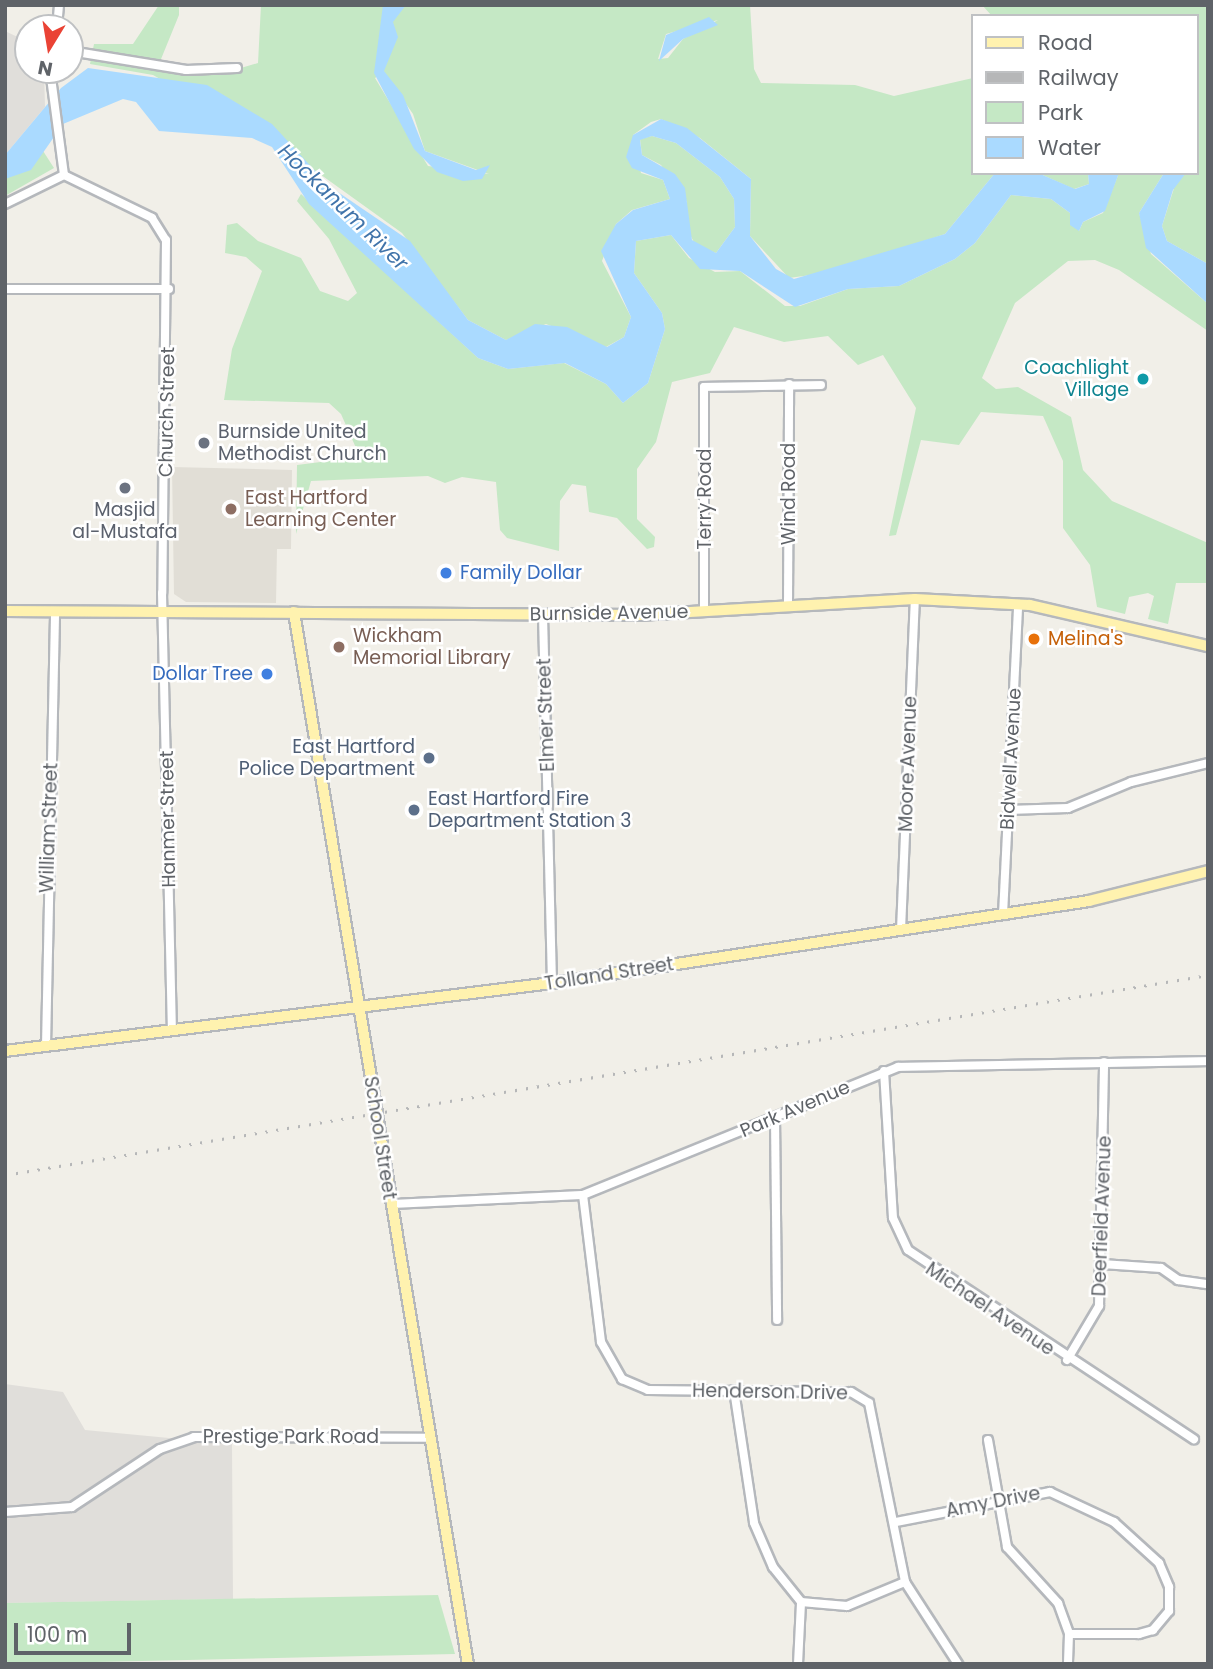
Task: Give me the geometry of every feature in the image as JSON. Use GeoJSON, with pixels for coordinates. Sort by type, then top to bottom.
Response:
{"type":"FeatureCollection","features":[{"type":"Feature","properties":{"kind":"main road","name":"Burnside Avenue"},"geometry":{"type":"LineString","coordinates":[[5,611],[164,610],[543,615],[704,611],[788,603],[915,598],[1018,604],[1208,646]]}},
{"type":"Feature","properties":{"kind":"main road","name":"School Street"},"geometry":{"type":"LineString","coordinates":[[294,612],[428,1438],[468,1664]]}},
{"type":"Feature","properties":{"kind":"main road","name":"Tolland Street"},"geometry":{"type":"LineString","coordinates":[[5,1051],[172,1027],[360,1009],[552,983],[1003,915],[1208,871]]}},
{"type":"Feature","properties":{"kind":"street"},"geometry":{"type":"LineString","coordinates":[[84,53],[186,70],[237,68]]}},
{"type":"Feature","properties":{"kind":"street"},"geometry":{"type":"LineString","coordinates":[[5,204],[64,176],[56,140],[50,84]]}},
{"type":"Feature","properties":{"kind":"street","name":"Church Street"},"geometry":{"type":"LineString","coordinates":[[64,176],[152,218],[166,240],[169,289],[164,610]]}},
{"type":"Feature","properties":{"kind":"street"},"geometry":{"type":"LineString","coordinates":[[5,289],[169,289]]}},
{"type":"Feature","properties":{"kind":"street"},"geometry":{"type":"LineString","coordinates":[[789,384],[821,385]]}},
{"type":"Feature","properties":{"kind":"street","name":"Terry Road"},"geometry":{"type":"LineString","coordinates":[[704,611],[704,387],[789,384]]}},
{"type":"Feature","properties":{"kind":"street","name":"Wind Road"},"geometry":{"type":"LineString","coordinates":[[788,603],[789,384]]}},
{"type":"Feature","properties":{"kind":"street","name":"Moore Avenue"},"geometry":{"type":"LineString","coordinates":[[901,930],[915,598]]}},
{"type":"Feature","properties":{"kind":"street","name":"Bidwell Avenue"},"geometry":{"type":"LineString","coordinates":[[1003,915],[1018,604]]}},
{"type":"Feature","properties":{"kind":"street","name":"Hanmer Street"},"geometry":{"type":"LineString","coordinates":[[164,610],[172,1027]]}},
{"type":"Feature","properties":{"kind":"street","name":"William Street"},"geometry":{"type":"LineString","coordinates":[[46,1046],[55,611]]}},
{"type":"Feature","properties":{"kind":"street","name":"Elmer Street"},"geometry":{"type":"LineString","coordinates":[[543,615],[552,983]]}},
{"type":"Feature","properties":{"kind":"street"},"geometry":{"type":"LineString","coordinates":[[1008,810],[1068,808],[1131,782],[1208,763]]}},
{"type":"Feature","properties":{"kind":"street","name":"Park Avenue"},"geometry":{"type":"LineString","coordinates":[[391,1204],[583,1195],[884,1071],[920,1064],[1208,1061]]}},
{"type":"Feature","properties":{"kind":"street","name":"Deerfield Avenue"},"geometry":{"type":"LineString","coordinates":[[1068,1360],[1099,1306],[1102,1264],[1104,1062]]}},
{"type":"Feature","properties":{"kind":"street","name":"Michael Avenue"},"geometry":{"type":"LineString","coordinates":[[884,1071],[893,1218],[908,1250],[1068,1360],[1194,1439]]}},
{"type":"Feature","properties":{"kind":"street"},"geometry":{"type":"LineString","coordinates":[[775,1117],[777,1320]]}},
{"type":"Feature","properties":{"kind":"street","name":"Henderson Drive"},"geometry":{"type":"LineString","coordinates":[[583,1195],[601,1342],[611,1368],[648,1390],[862,1395],[873,1414],[896,1522],[905,1582],[958,1664]]}},
{"type":"Feature","properties":{"kind":"street"},"geometry":{"type":"LineString","coordinates":[[1102,1264],[1161,1268],[1178,1280],[1208,1284]]}},
{"type":"Feature","properties":{"kind":"street"},"geometry":{"type":"LineString","coordinates":[[734,1390],[754,1523],[773,1567],[801,1602],[798,1664]]}},
{"type":"Feature","properties":{"kind":"street","name":"Prestige Park Road"},"geometry":{"type":"LineString","coordinates":[[5,1512],[72,1507],[160,1449],[194,1437],[428,1438]]}},
{"type":"Feature","properties":{"kind":"street"},"geometry":{"type":"LineString","coordinates":[[988,1440],[998,1501],[1013,1559],[1058,1603],[1069,1634],[1068,1664]]}},
{"type":"Feature","properties":{"kind":"street","name":"Amy Drive"},"geometry":{"type":"LineString","coordinates":[[896,1522],[1050,1492],[1071,1497],[1133,1535],[1159,1563],[1171,1599],[1153,1630],[1069,1634]]}},
{"type":"Feature","properties":{"kind":"street"},"geometry":{"type":"LineString","coordinates":[[801,1602],[848,1606],[905,1582]]}},
{"type":"Feature","properties":{"kind":"shaded area"},"geometry":{"type":"Polygon","coordinates":[[[5,31],[14,35],[14,84],[44,84],[45,107],[5,155],[5,31]]]}},
{"type":"Feature","properties":{"kind":"shaded area","name":"East Hartford Learning Center"},"geometry":{"type":"Polygon","coordinates":[[[172,467],[292,470],[291,549],[277,549],[276,603],[186,602],[174,594],[172,467]]]}},
{"type":"Feature","properties":{"kind":"shaded area"},"geometry":{"type":"Polygon","coordinates":[[[5,1384],[63,1392],[85,1430],[232,1444],[233,1599],[5,1603],[5,1384]]]}},
{"type":"Feature","properties":{"kind":"green space"},"geometry":{"type":"Polygon","coordinates":[[[159,5],[179,5],[179,15],[159,64],[224,73],[258,63],[261,5],[750,5],[754,69],[761,83],[855,85],[894,96],[972,78],[972,175],[993,175],[945,234],[832,272],[789,278],[750,236],[751,179],[700,138],[661,119],[651,122],[633,135],[641,173],[663,180],[670,199],[632,210],[616,224],[602,261],[631,317],[624,337],[606,347],[546,324],[506,340],[468,320],[402,233],[292,154],[153,75],[90,64],[94,44],[133,44],[159,5]],[[718,20],[666,34],[658,59],[668,58],[683,39],[718,20]],[[384,72],[375,78],[428,166],[489,174],[425,151],[413,114],[384,72]]]}},
{"type":"Feature","properties":{"kind":"green space"},"geometry":{"type":"Polygon","coordinates":[[[982,5],[1208,5],[1208,264],[1167,241],[1162,226],[1175,185],[1184,175],[1199,175],[1199,14],[990,14],[982,5]]]}},
{"type":"Feature","properties":{"kind":"green space"},"geometry":{"type":"Polygon","coordinates":[[[652,136],[676,143],[720,177],[734,199],[735,227],[716,253],[696,246],[687,229],[687,202],[661,165],[642,155],[640,139],[652,136]]]}},
{"type":"Feature","properties":{"kind":"green space"},"geometry":{"type":"Polygon","coordinates":[[[36,140],[54,168],[5,196],[5,169],[36,140]]]}},
{"type":"Feature","properties":{"kind":"green space"},"geometry":{"type":"Polygon","coordinates":[[[1042,175],[1088,175],[1089,184],[1074,189],[1042,175]]]}},
{"type":"Feature","properties":{"kind":"green space"},"geometry":{"type":"Polygon","coordinates":[[[1118,175],[1163,175],[1139,213],[1151,254],[1208,304],[1208,331],[1119,270],[1095,260],[1068,261],[1015,303],[982,378],[996,389],[1018,387],[1071,417],[1083,470],[1112,501],[1208,543],[1208,583],[1176,583],[1168,624],[1148,619],[1154,596],[1148,593],[1129,597],[1125,614],[1097,607],[1090,565],[1063,528],[1063,461],[1043,416],[981,412],[959,445],[921,440],[896,535],[889,536],[916,408],[883,355],[858,365],[828,336],[784,342],[734,327],[710,373],[672,382],[656,442],[637,469],[637,519],[655,537],[654,547],[647,549],[617,518],[589,512],[586,486],[572,484],[560,501],[559,551],[507,538],[500,530],[496,482],[462,477],[445,483],[428,476],[311,481],[296,534],[297,465],[360,457],[341,414],[329,403],[224,400],[232,349],[262,271],[246,257],[225,253],[227,225],[237,223],[258,241],[301,258],[320,291],[348,301],[357,293],[329,239],[297,201],[301,194],[478,358],[508,369],[564,363],[606,384],[623,403],[648,383],[665,329],[662,313],[634,273],[636,241],[671,235],[689,258],[715,272],[740,271],[785,306],[800,306],[848,289],[899,286],[955,259],[975,243],[1011,195],[1051,199],[1070,213],[1079,231],[1083,222],[1103,213],[1118,175]]]}},
{"type":"Feature","properties":{"kind":"green space"},"geometry":{"type":"Polygon","coordinates":[[[438,1595],[455,1654],[5,1664],[5,1603],[438,1595]]]}},
{"type":"Feature","properties":{"kind":"water"},"geometry":{"type":"Polygon","coordinates":[[[383,5],[406,5],[393,22],[398,37],[384,71],[403,95],[425,151],[476,170],[490,165],[482,179],[463,181],[437,172],[414,149],[374,73],[383,5]]]}},
{"type":"Feature","properties":{"kind":"water"},"geometry":{"type":"Polygon","coordinates":[[[709,17],[718,25],[683,39],[659,61],[666,35],[709,17]]]}},
{"type":"Feature","properties":{"kind":"water","name":"Hockanum River"},"geometry":{"type":"Polygon","coordinates":[[[88,68],[207,85],[272,124],[329,186],[410,241],[468,320],[506,340],[535,324],[567,327],[607,347],[624,337],[631,317],[601,251],[616,224],[633,210],[670,199],[663,180],[632,168],[626,157],[633,135],[661,119],[687,128],[751,179],[750,236],[776,269],[794,279],[945,234],[993,175],[1043,175],[1075,189],[1089,184],[1088,175],[1118,175],[1105,211],[1083,222],[1079,231],[1070,225],[1070,213],[1051,199],[1011,195],[975,243],[955,259],[899,286],[848,289],[795,307],[740,271],[700,269],[671,235],[636,241],[634,273],[662,313],[665,329],[648,383],[623,403],[606,384],[565,363],[508,369],[478,358],[309,204],[272,147],[252,138],[159,131],[136,102],[123,99],[63,124],[31,170],[5,179],[5,155],[61,88],[66,84],[84,84],[84,71],[88,68]],[[652,136],[640,140],[642,155],[675,174],[685,188],[692,240],[716,253],[735,227],[734,199],[720,177],[676,143],[652,136]]]}},
{"type":"Feature","properties":{"kind":"water"},"geometry":{"type":"Polygon","coordinates":[[[1163,175],[1184,175],[1173,190],[1162,226],[1167,241],[1208,264],[1208,304],[1146,248],[1139,213],[1163,175]]]}},
{"type":"Feature","properties":{"kind":"railway"},"geometry":{"type":"LineString","coordinates":[[5,1175],[1208,975]]}},
{"type":"Feature","properties":{"kind":"place","name":"Coachlight Village"},"geometry":{"type":"Point","coordinates":[1143,379]}},
{"type":"Feature","properties":{"kind":"place","name":"Burnside United Methodist Church"},"geometry":{"type":"Point","coordinates":[204,443]}},
{"type":"Feature","properties":{"kind":"place","name":"Masjid al-Mustafa"},"geometry":{"type":"Point","coordinates":[125,488]}},
{"type":"Feature","properties":{"kind":"place","name":"East Hartford Learning Center"},"geometry":{"type":"Point","coordinates":[231,509]}},
{"type":"Feature","properties":{"kind":"place","name":"Family Dollar"},"geometry":{"type":"Point","coordinates":[446,573]}},
{"type":"Feature","properties":{"kind":"place","name":"Melina's"},"geometry":{"type":"Point","coordinates":[1034,639]}},
{"type":"Feature","properties":{"kind":"place","name":"Wickham Memorial Library"},"geometry":{"type":"Point","coordinates":[339,647]}},
{"type":"Feature","properties":{"kind":"place","name":"Dollar Tree"},"geometry":{"type":"Point","coordinates":[267,674]}},
{"type":"Feature","properties":{"kind":"place","name":"East Hartford Police Department"},"geometry":{"type":"Point","coordinates":[429,758]}},
{"type":"Feature","properties":{"kind":"place","name":"East Hartford Fire Department Station 3"},"geometry":{"type":"Point","coordinates":[414,810]}}]}
